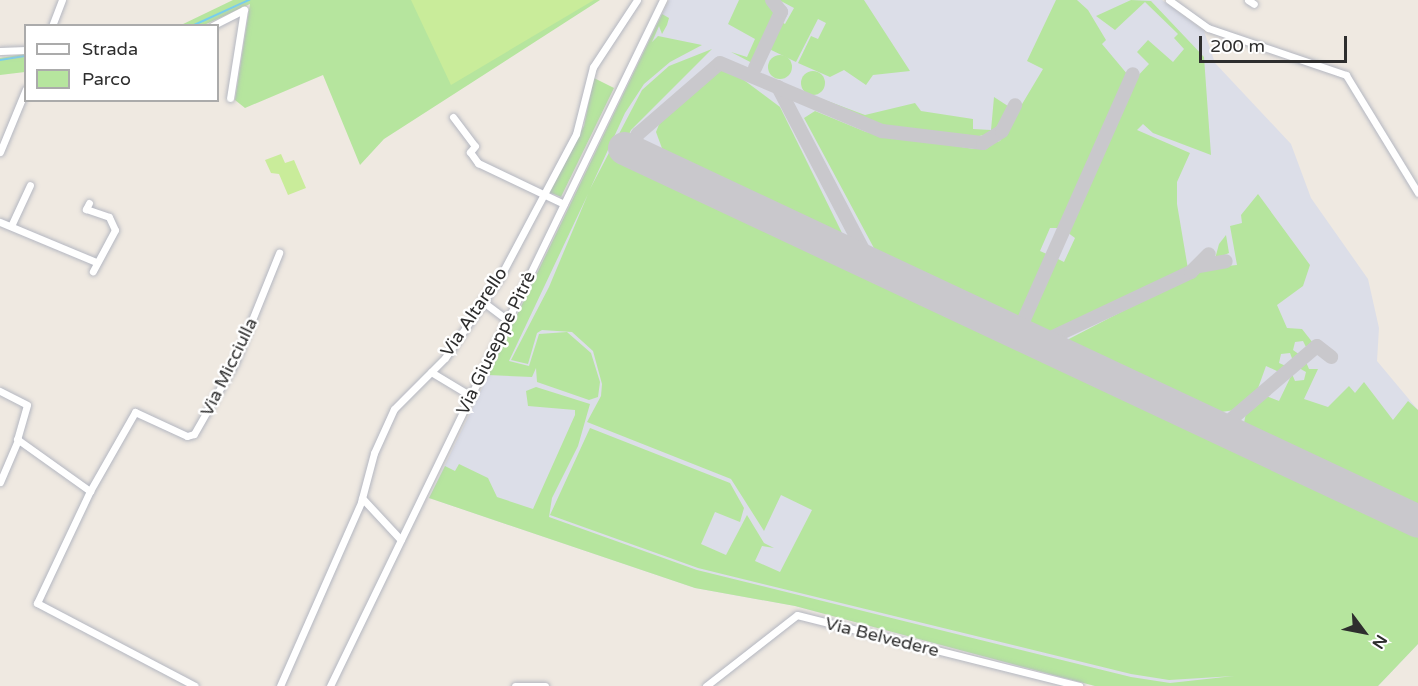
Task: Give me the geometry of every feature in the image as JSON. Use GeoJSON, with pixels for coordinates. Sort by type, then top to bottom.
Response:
{"type":"FeatureCollection","features":[{"type":"Feature","properties":{"kind":"street"},"geometry":{"type":"LineString","coordinates":[[53,24],[62,0]]}},
{"type":"Feature","properties":{"kind":"street","name":"Via Altarello"},"geometry":{"type":"LineString","coordinates":[[280,686],[362,498],[394,409],[431,372],[482,302],[544,194],[581,123],[593,67],[637,0]]}},
{"type":"Feature","properties":{"kind":"street","name":"Via Giuseppe Pitrè"},"geometry":{"type":"LineString","coordinates":[[330,686],[663,0]]}},
{"type":"Feature","properties":{"kind":"street"},"geometry":{"type":"LineString","coordinates":[[1169,0],[1208,28],[1346,75],[1418,194]]}},
{"type":"Feature","properties":{"kind":"street"},"geometry":{"type":"LineString","coordinates":[[216,24],[244,10],[230,98]]}},
{"type":"Feature","properties":{"kind":"street"},"geometry":{"type":"LineString","coordinates":[[0,51],[24,50]]}},
{"type":"Feature","properties":{"kind":"street"},"geometry":{"type":"LineString","coordinates":[[0,152],[24,94]]}},
{"type":"Feature","properties":{"kind":"street"},"geometry":{"type":"LineString","coordinates":[[453,117],[475,146],[470,152],[478,163],[564,204]]}},
{"type":"Feature","properties":{"kind":"street"},"geometry":{"type":"LineString","coordinates":[[11,226],[30,184]]}},
{"type":"Feature","properties":{"kind":"street"},"geometry":{"type":"LineString","coordinates":[[89,203],[86,209],[109,217],[115,227],[93,272]]}},
{"type":"Feature","properties":{"kind":"street"},"geometry":{"type":"LineString","coordinates":[[0,222],[96,262]]}},
{"type":"Feature","properties":{"kind":"street","name":"Via Micciulla"},"geometry":{"type":"LineString","coordinates":[[195,686],[37,603],[90,491],[135,412],[187,436],[194,434],[235,362],[279,253]]}},
{"type":"Feature","properties":{"kind":"street"},"geometry":{"type":"LineString","coordinates":[[482,302],[507,320]]}},
{"type":"Feature","properties":{"kind":"street"},"geometry":{"type":"LineString","coordinates":[[431,372],[471,396]]}},
{"type":"Feature","properties":{"kind":"street"},"geometry":{"type":"LineString","coordinates":[[0,391],[27,405],[18,440],[0,482]]}},
{"type":"Feature","properties":{"kind":"street"},"geometry":{"type":"LineString","coordinates":[[18,440],[90,491]]}},
{"type":"Feature","properties":{"kind":"street"},"geometry":{"type":"LineString","coordinates":[[362,498],[401,540]]}},
{"type":"Feature","properties":{"kind":"street","name":"Via Belvedere"},"geometry":{"type":"LineString","coordinates":[[706,686],[797,615],[1079,686]]}},
{"type":"Feature","properties":{"kind":"street"},"geometry":{"type":"LineString","coordinates":[[516,686],[545,686]]}},
{"type":"Feature","properties":{"kind":"shaded area"},"geometry":{"type":"Polygon","coordinates":[[[669,0],[1162,0],[1204,31],[1215,63],[1291,144],[1311,198],[1368,279],[1379,328],[1377,361],[1418,410],[1418,644],[1378,686],[1095,686],[795,606],[695,588],[429,498],[669,0]]]}},
{"type":"Feature","properties":{"kind":"green space"},"geometry":{"type":"Polygon","coordinates":[[[233,0],[600,0],[384,139],[360,165],[323,75],[245,108],[235,100],[250,4],[206,24],[183,24],[233,0]]]}},
{"type":"Feature","properties":{"kind":"green space"},"geometry":{"type":"Polygon","coordinates":[[[411,0],[594,0],[451,85],[411,0]]]}},
{"type":"Feature","properties":{"kind":"green space"},"geometry":{"type":"Polygon","coordinates":[[[739,0],[770,0],[778,8],[754,64],[731,52],[747,57],[755,39],[728,24],[739,0]]]}},
{"type":"Feature","properties":{"kind":"green space"},"geometry":{"type":"Polygon","coordinates":[[[779,0],[864,0],[910,71],[873,75],[866,85],[844,70],[830,77],[798,63],[811,36],[818,39],[826,23],[818,19],[796,62],[767,48],[780,21],[785,24],[794,8],[779,0]]]}},
{"type":"Feature","properties":{"kind":"green space"},"geometry":{"type":"Polygon","coordinates":[[[1056,0],[1077,0],[1088,10],[1106,40],[1102,44],[1128,75],[1061,228],[1050,228],[1040,251],[1049,255],[1019,317],[875,250],[804,118],[815,111],[866,132],[974,149],[1000,141],[1043,69],[1027,61],[1056,0]]]}},
{"type":"Feature","properties":{"kind":"green space"},"geometry":{"type":"Polygon","coordinates":[[[1131,0],[1151,1],[1204,57],[1211,155],[1153,133],[1143,124],[1137,130],[1190,153],[1177,182],[1177,204],[1188,269],[1052,333],[1031,323],[1030,316],[1056,258],[1064,262],[1075,238],[1067,232],[1133,81],[1149,64],[1137,52],[1148,40],[1173,62],[1184,49],[1174,38],[1178,34],[1145,2],[1115,30],[1096,16],[1131,0]]]}},
{"type":"Feature","properties":{"kind":"green space"},"geometry":{"type":"Polygon","coordinates":[[[662,14],[669,18],[667,25],[662,34],[659,26],[652,42],[658,36],[702,45],[670,62],[644,84],[625,113],[590,189],[642,90],[669,66],[712,49],[631,130],[616,161],[1418,536],[1418,644],[1378,686],[1095,686],[795,606],[695,588],[429,498],[445,466],[455,471],[459,464],[488,478],[497,497],[533,509],[575,415],[575,410],[528,406],[526,391],[536,387],[590,404],[578,446],[552,498],[549,517],[697,570],[1131,677],[1170,683],[1234,676],[1169,680],[1131,674],[698,568],[550,515],[590,428],[730,483],[744,508],[740,522],[715,512],[701,544],[726,555],[747,515],[764,543],[774,548],[762,546],[755,561],[780,572],[812,510],[781,495],[764,531],[731,479],[587,422],[601,396],[602,384],[593,351],[572,332],[542,330],[537,333],[528,364],[511,360],[549,287],[588,194],[509,361],[529,366],[539,334],[567,332],[591,353],[600,382],[598,397],[589,400],[537,382],[536,368],[532,377],[488,375],[662,14]]]}},
{"type":"Feature","properties":{"kind":"green space"},"geometry":{"type":"Polygon","coordinates":[[[24,54],[24,72],[0,75],[0,58],[24,54]]]}},
{"type":"Feature","properties":{"kind":"green space"},"geometry":{"type":"Polygon","coordinates":[[[780,55],[789,58],[792,67],[789,76],[780,79],[771,76],[768,67],[771,58],[780,55]]]}},
{"type":"Feature","properties":{"kind":"green space"},"geometry":{"type":"Polygon","coordinates":[[[729,69],[780,107],[843,235],[663,151],[656,132],[660,122],[715,70],[729,69]]]}},
{"type":"Feature","properties":{"kind":"green space"},"geometry":{"type":"Polygon","coordinates":[[[813,71],[822,74],[825,83],[822,92],[813,95],[804,92],[801,83],[804,74],[813,71]]]}},
{"type":"Feature","properties":{"kind":"green space"},"geometry":{"type":"Polygon","coordinates":[[[594,78],[614,88],[561,197],[549,192],[584,126],[594,78]]]}},
{"type":"Feature","properties":{"kind":"green space"},"geometry":{"type":"Polygon","coordinates":[[[806,93],[865,115],[915,103],[921,111],[973,119],[973,129],[991,130],[994,97],[1011,108],[998,132],[970,138],[872,126],[806,93]]]}},
{"type":"Feature","properties":{"kind":"green space"},"geometry":{"type":"Polygon","coordinates":[[[281,154],[285,163],[294,160],[306,188],[288,195],[279,174],[271,173],[265,160],[281,154]]]}},
{"type":"Feature","properties":{"kind":"green space"},"geometry":{"type":"Polygon","coordinates":[[[1258,194],[1310,265],[1303,286],[1277,305],[1287,328],[1302,329],[1313,343],[1307,349],[1303,341],[1295,342],[1293,350],[1300,355],[1293,361],[1290,353],[1281,354],[1279,363],[1286,366],[1279,372],[1266,366],[1257,391],[1235,410],[1221,412],[1067,340],[1206,268],[1237,265],[1230,226],[1242,223],[1241,215],[1258,194]]]}},
{"type":"Feature","properties":{"kind":"green space"},"geometry":{"type":"Polygon","coordinates":[[[1226,235],[1229,253],[1215,259],[1219,244],[1226,235]]]}},
{"type":"Feature","properties":{"kind":"green space"},"geometry":{"type":"Polygon","coordinates":[[[1306,362],[1309,369],[1318,369],[1304,399],[1328,407],[1349,386],[1355,393],[1364,382],[1393,420],[1408,401],[1418,410],[1418,504],[1244,423],[1246,413],[1266,396],[1279,401],[1292,374],[1295,381],[1304,380],[1306,372],[1299,368],[1306,362]]]}},
{"type":"Feature","properties":{"kind":"waterway"},"geometry":{"type":"LineString","coordinates":[[196,24],[249,0]]}},
{"type":"Feature","properties":{"kind":"waterway"},"geometry":{"type":"LineString","coordinates":[[0,60],[24,56]]}},
{"type":"Feature","properties":{"kind":"taxiway"},"geometry":{"type":"LineString","coordinates":[[755,68],[781,12],[772,0]]}},
{"type":"Feature","properties":{"kind":"taxiway"},"geometry":{"type":"LineString","coordinates":[[628,150],[638,134],[720,63],[882,131],[983,143],[1002,131],[1015,105]]}},
{"type":"Feature","properties":{"kind":"taxiway"},"geometry":{"type":"LineString","coordinates":[[1018,333],[1133,74]]}},
{"type":"Feature","properties":{"kind":"taxiway"},"geometry":{"type":"LineString","coordinates":[[778,87],[870,263]]}},
{"type":"Feature","properties":{"kind":"taxiway"},"geometry":{"type":"LineString","coordinates":[[1040,343],[1191,272],[1209,254]]}},
{"type":"Feature","properties":{"kind":"taxiway"},"geometry":{"type":"LineString","coordinates":[[1199,266],[1226,261]]}},
{"type":"Feature","properties":{"kind":"taxiway"},"geometry":{"type":"LineString","coordinates":[[1221,428],[1317,346],[1331,357]]}},
{"type":"Feature","properties":{"kind":"runway"},"geometry":{"type":"LineString","coordinates":[[624,148],[1418,521]]}}]}
